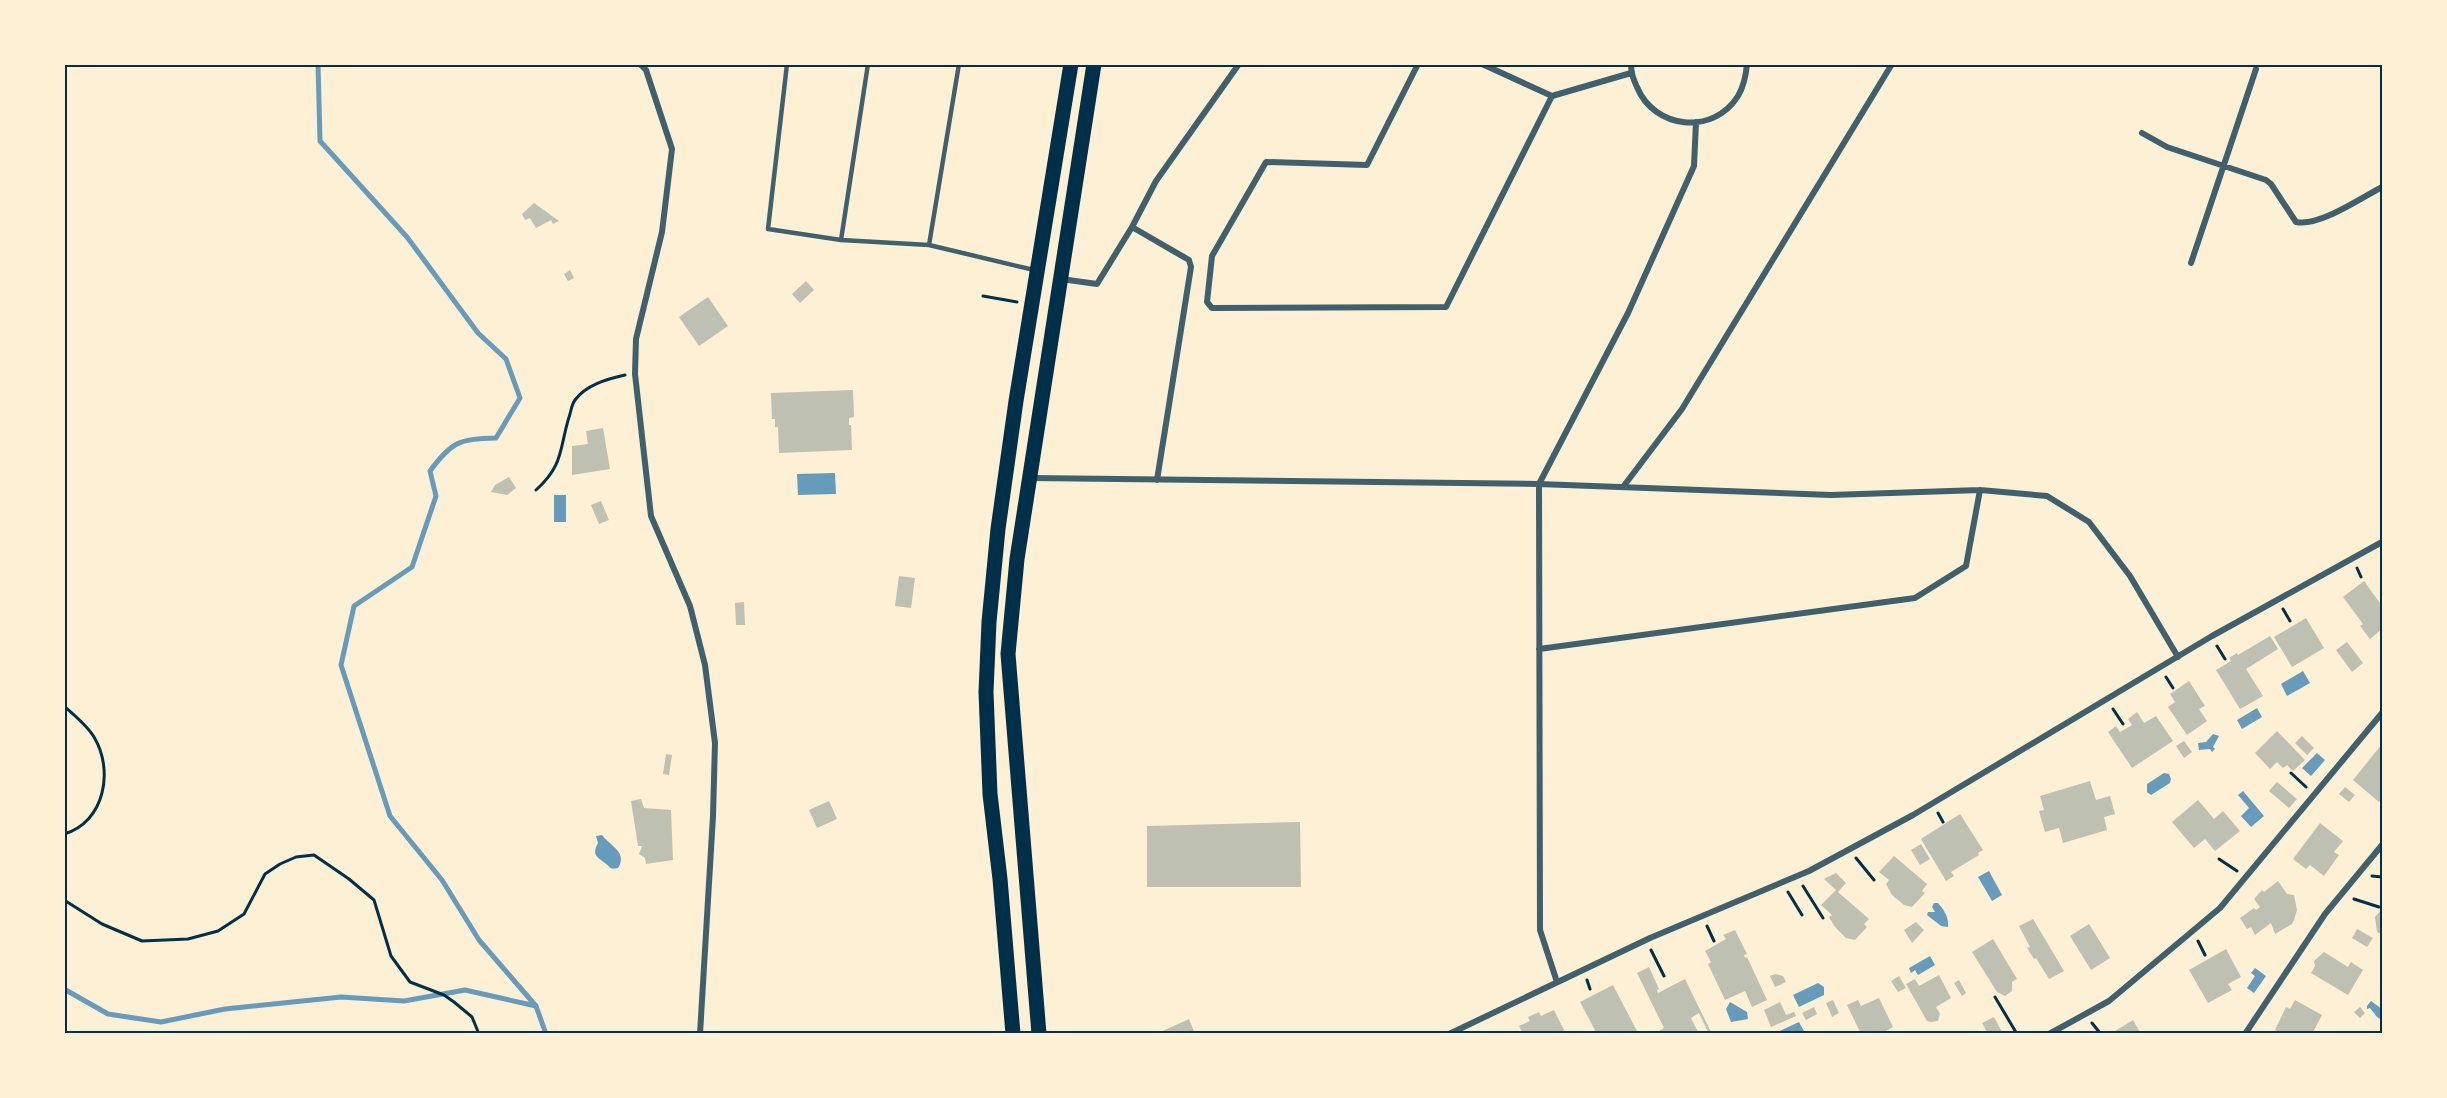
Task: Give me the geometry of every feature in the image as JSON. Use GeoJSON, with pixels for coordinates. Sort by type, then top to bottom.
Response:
{"type":"FeatureCollection","features":[{"type":"Feature","properties":{"kind":"main road"},"geometry":{"type":"LineString","coordinates":[[1013,1034],[990,794],[986,692],[989,622],[998,529],[1071,64]]}},
{"type":"Feature","properties":{"kind":"main road"},"geometry":{"type":"LineString","coordinates":[[1039,1034],[1008,654],[1017,559],[1094,64]]}},
{"type":"Feature","properties":{"kind":"street"},"geometry":{"type":"LineString","coordinates":[[640,64],[646,70],[672,149],[662,232],[636,339],[635,374],[651,516],[690,606],[705,665],[715,743],[700,1034]]}},
{"type":"Feature","properties":{"kind":"street"},"geometry":{"type":"LineString","coordinates":[[1060,279],[1097,284],[1132,227],[1156,181],[1239,64]]}},
{"type":"Feature","properties":{"kind":"street"},"geometry":{"type":"LineString","coordinates":[[1418,64],[1367,165],[1266,162],[1212,255],[1207,302],[1212,308],[1446,307],[1552,96]]}},
{"type":"Feature","properties":{"kind":"street"},"geometry":{"type":"LineString","coordinates":[[1482,64],[1552,96],[1631,73]]}},
{"type":"Feature","properties":{"kind":"street"},"geometry":{"type":"LineString","coordinates":[[1631,64],[1631,73],[1642,100],[1657,114],[1676,121],[1696,122],[1724,111],[1738,96],[1745,81],[1747,64]]}},
{"type":"Feature","properties":{"kind":"street"},"geometry":{"type":"LineString","coordinates":[[1623,487],[1682,409],[1892,64]]}},
{"type":"Feature","properties":{"kind":"street"},"geometry":{"type":"LineString","coordinates":[[2191,263],[2256,69]]}},
{"type":"Feature","properties":{"kind":"street"},"geometry":{"type":"LineString","coordinates":[[1557,982],[1540,930],[1539,484],[1628,313],[1694,166],[1696,122]]}},
{"type":"Feature","properties":{"kind":"street"},"geometry":{"type":"LineString","coordinates":[[2142,133],[2167,147],[2266,180],[2296,222],[2304,224],[2318,220],[2382,187]]}},
{"type":"Feature","properties":{"kind":"street"},"geometry":{"type":"LineString","coordinates":[[1132,227],[1189,260],[1191,267],[1157,480]]}},
{"type":"Feature","properties":{"kind":"street"},"geometry":{"type":"LineString","coordinates":[[1029,478],[1539,484],[1831,495],[1980,490],[2047,496],[2089,522],[2130,576],[2178,657]]}},
{"type":"Feature","properties":{"kind":"street"},"geometry":{"type":"LineString","coordinates":[[1539,649],[1915,598],[1966,566],[1980,490]]}},
{"type":"Feature","properties":{"kind":"street"},"geometry":{"type":"LineString","coordinates":[[1449,1034],[1647,940],[1782,883],[1850,849],[1933,804],[2178,657],[2382,542]]}},
{"type":"Feature","properties":{"kind":"street"},"geometry":{"type":"LineString","coordinates":[[2049,1034],[2109,1001],[2220,908],[2382,713]]}},
{"type":"Feature","properties":{"kind":"street"},"geometry":{"type":"LineString","coordinates":[[2245,1034],[2317,924],[2382,844]]}},
{"type":"Feature","properties":{"kind":"lane"},"geometry":{"type":"LineString","coordinates":[[787,64],[768,229],[842,240],[929,245],[1038,271]]}},
{"type":"Feature","properties":{"kind":"lane"},"geometry":{"type":"LineString","coordinates":[[842,240],[868,64]]}},
{"type":"Feature","properties":{"kind":"lane"},"geometry":{"type":"LineString","coordinates":[[929,245],[958,64]]}},
{"type":"Feature","properties":{"kind":"path"},"geometry":{"type":"LineString","coordinates":[[983,296],[1032,304]]}},
{"type":"Feature","properties":{"kind":"path"},"geometry":{"type":"LineString","coordinates":[[536,490],[547,480],[557,465],[574,400],[591,386],[606,379],[635,374]]}},
{"type":"Feature","properties":{"kind":"path"},"geometry":{"type":"LineString","coordinates":[[2107,700],[2123,724]]}},
{"type":"Feature","properties":{"kind":"path"},"geometry":{"type":"LineString","coordinates":[[64,706],[94,737],[102,760],[104,791],[93,815],[74,832],[64,834]]}},
{"type":"Feature","properties":{"kind":"path"},"geometry":{"type":"LineString","coordinates":[[2291,773],[2315,793]]}},
{"type":"Feature","properties":{"kind":"path"},"geometry":{"type":"LineString","coordinates":[[1850,849],[1874,880]]}},
{"type":"Feature","properties":{"kind":"path"},"geometry":{"type":"LineString","coordinates":[[64,900],[102,924],[142,940],[188,939],[218,931],[243,914],[265,874],[296,857],[314,855],[350,879],[374,900],[391,956],[410,982],[444,995],[454,1002],[472,1017],[479,1034]]}},
{"type":"Feature","properties":{"kind":"path"},"geometry":{"type":"LineString","coordinates":[[1797,876],[1822,918]]}},
{"type":"Feature","properties":{"kind":"path"},"geometry":{"type":"LineString","coordinates":[[1782,883],[1802,915]]}},
{"type":"Feature","properties":{"kind":"path"},"geometry":{"type":"LineString","coordinates":[[2341,894],[2379,907]]}},
{"type":"Feature","properties":{"kind":"path"},"geometry":{"type":"LineString","coordinates":[[1647,940],[1664,976]]}},
{"type":"Feature","properties":{"kind":"path"},"geometry":{"type":"LineString","coordinates":[[1995,997],[2017,1034]]}},
{"type":"Feature","properties":{"kind":"water"},"geometry":{"type":"Polygon","coordinates":[[[835,473],[836,494],[798,495],[797,474],[835,473]]]}},
{"type":"Feature","properties":{"kind":"water"},"geometry":{"type":"Polygon","coordinates":[[[554,495],[566,495],[566,522],[554,522],[554,495]]]}},
{"type":"Feature","properties":{"kind":"water"},"geometry":{"type":"Polygon","coordinates":[[[2303,671],[2310,683],[2287,696],[2281,684],[2303,671]]]}},
{"type":"Feature","properties":{"kind":"water"},"geometry":{"type":"Polygon","coordinates":[[[2257,708],[2262,717],[2242,729],[2237,720],[2257,708]]]}},
{"type":"Feature","properties":{"kind":"water"},"geometry":{"type":"Polygon","coordinates":[[[2213,734],[2219,736],[2213,747],[2215,749],[2212,752],[2210,749],[2199,750],[2198,743],[2206,742],[2213,734]]]}},
{"type":"Feature","properties":{"kind":"water"},"geometry":{"type":"Polygon","coordinates":[[[2317,753],[2325,760],[2311,776],[2302,768],[2317,753]]]}},
{"type":"Feature","properties":{"kind":"water"},"geometry":{"type":"Polygon","coordinates":[[[2164,773],[2169,774],[2170,783],[2151,795],[2147,792],[2147,784],[2164,773]]]}},
{"type":"Feature","properties":{"kind":"water"},"geometry":{"type":"Polygon","coordinates":[[[2243,791],[2264,816],[2251,827],[2241,816],[2249,808],[2238,795],[2243,791]]]}},
{"type":"Feature","properties":{"kind":"water"},"geometry":{"type":"Polygon","coordinates":[[[602,835],[619,853],[621,862],[618,868],[610,868],[596,855],[595,850],[598,843],[596,836],[602,835]]]}},
{"type":"Feature","properties":{"kind":"water"},"geometry":{"type":"Polygon","coordinates":[[[1989,871],[2002,895],[1992,901],[1978,877],[1989,871]]]}},
{"type":"Feature","properties":{"kind":"water"},"geometry":{"type":"Polygon","coordinates":[[[1934,903],[1938,903],[1944,911],[1948,927],[1941,926],[1927,915],[1928,912],[1935,912],[1932,907],[1934,903]]]}},
{"type":"Feature","properties":{"kind":"water"},"geometry":{"type":"Polygon","coordinates":[[[1930,956],[1935,965],[1918,975],[1915,970],[1911,973],[1909,968],[1930,956]]]}},
{"type":"Feature","properties":{"kind":"water"},"geometry":{"type":"Polygon","coordinates":[[[2255,968],[2266,976],[2254,993],[2247,988],[2255,976],[2251,973],[2255,968]]]}},
{"type":"Feature","properties":{"kind":"water"},"geometry":{"type":"Polygon","coordinates":[[[1818,983],[1824,987],[1824,995],[1799,1007],[1793,995],[1818,983]]]}},
{"type":"Feature","properties":{"kind":"water"},"geometry":{"type":"Polygon","coordinates":[[[2371,1001],[2382,1009],[2382,1020],[2370,1008],[2367,1009],[2371,1001]]]}},
{"type":"Feature","properties":{"kind":"water"},"geometry":{"type":"Polygon","coordinates":[[[1730,1002],[1747,1012],[1748,1019],[1731,1022],[1726,1009],[1730,1002]]]}},
{"type":"Feature","properties":{"kind":"water"},"geometry":{"type":"Polygon","coordinates":[[[1799,1022],[1805,1033],[1775,1033],[1799,1022]]]}},
{"type":"Feature","properties":{"kind":"building"},"geometry":{"type":"Polygon","coordinates":[[[534,203],[559,221],[553,224],[551,220],[536,228],[530,218],[525,220],[522,214],[534,203]]]}},
{"type":"Feature","properties":{"kind":"building"},"geometry":{"type":"Polygon","coordinates":[[[570,270],[574,278],[568,281],[564,274],[570,270]]]}},
{"type":"Feature","properties":{"kind":"building"},"geometry":{"type":"Polygon","coordinates":[[[806,281],[814,290],[800,303],[792,294],[806,281]]]}},
{"type":"Feature","properties":{"kind":"building"},"geometry":{"type":"Polygon","coordinates":[[[708,297],[728,326],[699,346],[679,317],[708,297]]]}},
{"type":"Feature","properties":{"kind":"building"},"geometry":{"type":"Polygon","coordinates":[[[853,390],[854,417],[849,418],[852,450],[779,453],[778,427],[775,427],[775,419],[772,419],[771,393],[853,390]]]}},
{"type":"Feature","properties":{"kind":"building"},"geometry":{"type":"Polygon","coordinates":[[[603,428],[610,469],[572,475],[572,446],[588,444],[586,431],[603,428]]]}},
{"type":"Feature","properties":{"kind":"building"},"geometry":{"type":"Polygon","coordinates":[[[509,477],[516,488],[507,495],[491,492],[495,485],[509,477]]]}},
{"type":"Feature","properties":{"kind":"building"},"geometry":{"type":"Polygon","coordinates":[[[601,501],[609,520],[599,524],[591,505],[601,501]]]}},
{"type":"Feature","properties":{"kind":"building"},"geometry":{"type":"Polygon","coordinates":[[[899,576],[915,578],[911,608],[895,606],[899,576]]]}},
{"type":"Feature","properties":{"kind":"building"},"geometry":{"type":"Polygon","coordinates":[[[2364,581],[2382,606],[2382,629],[2370,639],[2360,626],[2363,624],[2343,597],[2364,581]]]}},
{"type":"Feature","properties":{"kind":"building"},"geometry":{"type":"Polygon","coordinates":[[[744,602],[745,625],[736,625],[735,603],[744,602]]]}},
{"type":"Feature","properties":{"kind":"building"},"geometry":{"type":"Polygon","coordinates":[[[2306,618],[2324,648],[2292,667],[2274,637],[2306,618]]]}},
{"type":"Feature","properties":{"kind":"building"},"geometry":{"type":"Polygon","coordinates":[[[2270,636],[2278,649],[2246,669],[2263,696],[2240,709],[2216,670],[2231,661],[2229,658],[2270,636]]]}},
{"type":"Feature","properties":{"kind":"building"},"geometry":{"type":"Polygon","coordinates":[[[2347,642],[2363,663],[2352,672],[2336,650],[2347,642]]]}},
{"type":"Feature","properties":{"kind":"building"},"geometry":{"type":"Polygon","coordinates":[[[2189,681],[2205,706],[2199,709],[2207,721],[2187,735],[2168,707],[2175,702],[2170,694],[2189,681]]]}},
{"type":"Feature","properties":{"kind":"building"},"geometry":{"type":"Polygon","coordinates":[[[2137,712],[2144,723],[2156,716],[2173,741],[2132,768],[2108,732],[2116,726],[2120,732],[2132,725],[2128,719],[2137,712]]]}},
{"type":"Feature","properties":{"kind":"building"},"geometry":{"type":"Polygon","coordinates":[[[2277,731],[2305,760],[2293,771],[2287,765],[2283,768],[2277,762],[2270,769],[2255,753],[2277,731]]]}},
{"type":"Feature","properties":{"kind":"building"},"geometry":{"type":"Polygon","coordinates":[[[2302,736],[2314,748],[2307,755],[2295,743],[2302,736]]]}},
{"type":"Feature","properties":{"kind":"building"},"geometry":{"type":"Polygon","coordinates":[[[2184,741],[2192,752],[2184,758],[2176,746],[2184,741]]]}},
{"type":"Feature","properties":{"kind":"building"},"geometry":{"type":"Polygon","coordinates":[[[2382,744],[2382,798],[2379,802],[2353,780],[2382,744]]]}},
{"type":"Feature","properties":{"kind":"building"},"geometry":{"type":"Polygon","coordinates":[[[666,754],[672,755],[669,775],[663,774],[666,754]]]}},
{"type":"Feature","properties":{"kind":"building"},"geometry":{"type":"Polygon","coordinates":[[[2090,781],[2096,800],[2110,796],[2115,814],[2104,817],[2107,830],[2063,843],[2059,828],[2045,832],[2039,811],[2044,810],[2040,796],[2090,781]]]}},
{"type":"Feature","properties":{"kind":"building"},"geometry":{"type":"Polygon","coordinates":[[[2277,782],[2297,799],[2289,808],[2269,791],[2277,782]]]}},
{"type":"Feature","properties":{"kind":"building"},"geometry":{"type":"Polygon","coordinates":[[[2345,787],[2355,795],[2349,802],[2339,794],[2345,787]]]}},
{"type":"Feature","properties":{"kind":"building"},"geometry":{"type":"Polygon","coordinates":[[[641,799],[644,808],[671,810],[673,860],[646,864],[645,858],[639,854],[642,846],[638,846],[631,801],[641,799]]]}},
{"type":"Feature","properties":{"kind":"building"},"geometry":{"type":"Polygon","coordinates":[[[2198,800],[2214,819],[2223,811],[2240,831],[2215,851],[2205,839],[2194,848],[2172,822],[2198,800]]]}},
{"type":"Feature","properties":{"kind":"building"},"geometry":{"type":"Polygon","coordinates":[[[829,801],[837,819],[817,828],[809,810],[829,801]]]}},
{"type":"Feature","properties":{"kind":"building"},"geometry":{"type":"Polygon","coordinates":[[[1960,814],[1983,850],[1978,853],[1979,855],[1951,872],[1954,876],[1946,881],[1921,839],[1960,814]]]}},
{"type":"Feature","properties":{"kind":"building"},"geometry":{"type":"Polygon","coordinates":[[[1300,822],[1301,887],[1147,887],[1147,826],[1300,822]]]}},
{"type":"Feature","properties":{"kind":"building"},"geometry":{"type":"Polygon","coordinates":[[[2320,823],[2343,841],[2334,852],[2339,855],[2324,876],[2310,865],[2306,869],[2293,859],[2320,823]]]}},
{"type":"Feature","properties":{"kind":"building"},"geometry":{"type":"Polygon","coordinates":[[[1921,844],[1930,859],[1920,865],[1911,850],[1921,844]]]}},
{"type":"Feature","properties":{"kind":"building"},"geometry":{"type":"Polygon","coordinates":[[[1894,856],[1927,884],[1922,891],[1925,893],[1912,907],[1904,905],[1892,895],[1886,884],[1889,880],[1879,872],[1894,856]]]}},
{"type":"Feature","properties":{"kind":"building"},"geometry":{"type":"Polygon","coordinates":[[[1836,873],[1846,883],[1838,892],[1869,919],[1864,924],[1867,927],[1855,940],[1846,938],[1835,927],[1829,917],[1832,915],[1821,905],[1836,890],[1824,879],[1836,873]]]}},
{"type":"Feature","properties":{"kind":"building"},"geometry":{"type":"Polygon","coordinates":[[[2278,881],[2287,894],[2294,895],[2297,910],[2294,920],[2292,924],[2275,934],[2271,923],[2255,935],[2251,927],[2247,929],[2240,918],[2254,908],[2256,910],[2260,907],[2254,899],[2262,890],[2264,892],[2278,881]]]}},
{"type":"Feature","properties":{"kind":"building"},"geometry":{"type":"Polygon","coordinates":[[[2382,909],[2382,934],[2377,932],[2375,917],[2382,909]]]}},
{"type":"Feature","properties":{"kind":"building"},"geometry":{"type":"Polygon","coordinates":[[[2033,919],[2064,971],[2049,979],[2027,948],[2030,947],[2019,926],[2033,919]]]}},
{"type":"Feature","properties":{"kind":"building"},"geometry":{"type":"Polygon","coordinates":[[[1916,922],[1924,930],[1912,943],[1904,930],[1916,922]]]}},
{"type":"Feature","properties":{"kind":"building"},"geometry":{"type":"Polygon","coordinates":[[[2089,924],[2110,958],[2091,970],[2070,936],[2089,924]]]}},
{"type":"Feature","properties":{"kind":"building"},"geometry":{"type":"Polygon","coordinates":[[[2357,929],[2373,938],[2367,947],[2352,938],[2357,929]]]}},
{"type":"Feature","properties":{"kind":"building"},"geometry":{"type":"Polygon","coordinates":[[[1735,930],[1747,954],[1744,955],[1745,958],[1747,957],[1767,1000],[1752,1007],[1745,991],[1725,1000],[1708,964],[1711,962],[1705,951],[1726,939],[1723,935],[1735,930]]]}},
{"type":"Feature","properties":{"kind":"building"},"geometry":{"type":"Polygon","coordinates":[[[1993,939],[2017,979],[2012,982],[2012,991],[2005,996],[1997,992],[1972,952],[1993,939]]]}},
{"type":"Feature","properties":{"kind":"building"},"geometry":{"type":"Polygon","coordinates":[[[2226,949],[2241,977],[2228,984],[2232,990],[2208,1003],[2189,970],[2226,949]]]}},
{"type":"Feature","properties":{"kind":"building"},"geometry":{"type":"Polygon","coordinates":[[[2324,952],[2348,967],[2351,962],[2363,970],[2348,995],[2311,973],[2315,966],[2314,961],[2324,952]]]}},
{"type":"Feature","properties":{"kind":"building"},"geometry":{"type":"Polygon","coordinates":[[[1649,967],[1659,989],[1658,993],[1685,979],[1712,1034],[1709,1034],[1699,1013],[1691,1018],[1699,1034],[1661,1034],[1659,1031],[1664,1028],[1637,973],[1649,967]]]}},
{"type":"Feature","properties":{"kind":"building"},"geometry":{"type":"Polygon","coordinates":[[[1775,974],[1783,976],[1786,982],[1775,987],[1770,976],[1775,974]]]}},
{"type":"Feature","properties":{"kind":"building"},"geometry":{"type":"Polygon","coordinates":[[[1939,975],[1951,998],[1936,1007],[1940,1014],[1938,1021],[1931,1022],[1927,1021],[1906,984],[1915,979],[1919,986],[1939,975]]]}},
{"type":"Feature","properties":{"kind":"building"},"geometry":{"type":"Polygon","coordinates":[[[1899,976],[1906,988],[1898,992],[1891,981],[1899,976]]]}},
{"type":"Feature","properties":{"kind":"building"},"geometry":{"type":"Polygon","coordinates":[[[1959,980],[1966,993],[1962,996],[1954,983],[1959,980]]]}},
{"type":"Feature","properties":{"kind":"building"},"geometry":{"type":"Polygon","coordinates":[[[1613,985],[1637,1031],[1633,1034],[1597,1034],[1580,1002],[1613,985]]]}},
{"type":"Feature","properties":{"kind":"building"},"geometry":{"type":"Polygon","coordinates":[[[1879,998],[1893,1027],[1881,1034],[1861,1034],[1847,1005],[1858,1000],[1861,1006],[1879,998]]]}},
{"type":"Feature","properties":{"kind":"building"},"geometry":{"type":"Polygon","coordinates":[[[1833,1000],[1839,1013],[1832,1017],[1826,1003],[1833,1000]]]}},
{"type":"Feature","properties":{"kind":"building"},"geometry":{"type":"Polygon","coordinates":[[[2295,1000],[2322,1015],[2312,1034],[2283,1034],[2275,1030],[2286,1007],[2290,1009],[2295,1000]]]}},
{"type":"Feature","properties":{"kind":"building"},"geometry":{"type":"Polygon","coordinates":[[[1780,1002],[1786,1015],[1794,1012],[1796,1016],[1771,1027],[1764,1010],[1780,1002]]]}},
{"type":"Feature","properties":{"kind":"building"},"geometry":{"type":"Polygon","coordinates":[[[1814,1007],[1817,1014],[1806,1020],[1802,1013],[1814,1007]]]}},
{"type":"Feature","properties":{"kind":"building"},"geometry":{"type":"Polygon","coordinates":[[[2360,1007],[2365,1013],[2360,1018],[2354,1012],[2360,1007]]]}},
{"type":"Feature","properties":{"kind":"building"},"geometry":{"type":"Polygon","coordinates":[[[1554,1010],[1566,1034],[1523,1034],[1519,1026],[1530,1021],[1528,1017],[1539,1012],[1541,1016],[1554,1010]]]}},
{"type":"Feature","properties":{"kind":"building"},"geometry":{"type":"Polygon","coordinates":[[[1994,1017],[2003,1034],[1988,1034],[1982,1023],[1994,1017]]]}},
{"type":"Feature","properties":{"kind":"building"},"geometry":{"type":"Polygon","coordinates":[[[1189,1019],[1195,1034],[1156,1034],[1189,1019]]]}},
{"type":"Feature","properties":{"kind":"building"},"geometry":{"type":"Polygon","coordinates":[[[2133,1020],[2141,1034],[2110,1034],[2133,1020]]]}},
{"type":"Feature","properties":{"kind":"waterway"},"geometry":{"type":"LineString","coordinates":[[318,64],[320,141],[407,237],[478,333],[506,359],[520,398],[496,438],[474,439],[458,444],[445,453],[430,471],[436,496],[412,567],[354,606],[341,665],[390,816],[442,880],[479,940],[536,1006]]}},
{"type":"Feature","properties":{"kind":"waterway"},"geometry":{"type":"LineString","coordinates":[[64,989],[108,1014],[161,1022],[225,1009],[341,997],[404,1001],[465,990],[536,1006],[546,1034]]}}]}
